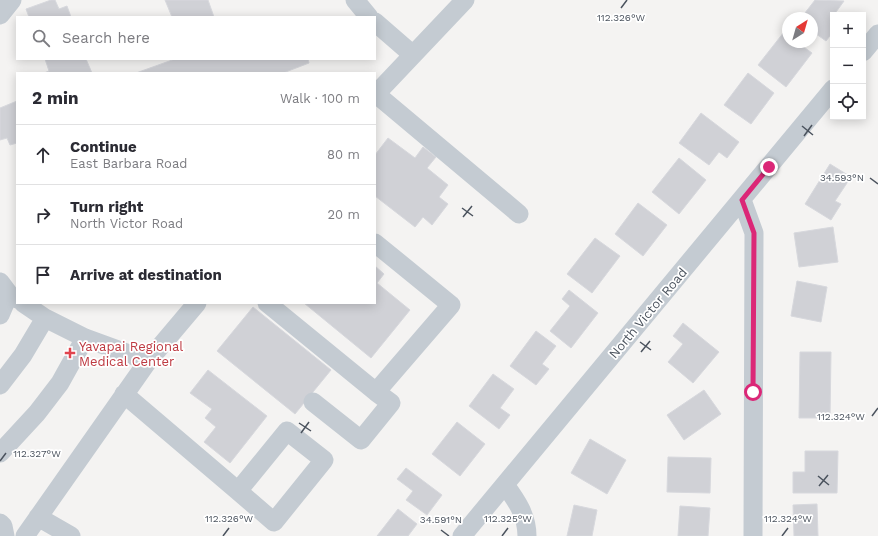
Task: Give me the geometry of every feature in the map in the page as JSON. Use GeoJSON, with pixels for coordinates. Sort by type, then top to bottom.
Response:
{"type":"FeatureCollection","features":[{"type":"Feature","properties":{"kind":"street"},"geometry":{"type":"LineString","coordinates":[[0,15],[12,0]]}},
{"type":"Feature","properties":{"kind":"street"},"geometry":{"type":"LineString","coordinates":[[355,0],[368,16]]}},
{"type":"Feature","properties":{"kind":"street"},"geometry":{"type":"LineString","coordinates":[[465,0],[376,95],[519,214]]}},
{"type":"Feature","properties":{"kind":"street"},"geometry":{"type":"LineString","coordinates":[[376,23],[413,55]]}},
{"type":"Feature","properties":{"kind":"street"},"geometry":{"type":"LineString","coordinates":[[866,48],[878,34]]}},
{"type":"Feature","properties":{"kind":"street","name":"North Victor Road"},"geometry":{"type":"LineString","coordinates":[[462,536],[506,485],[830,93]]}},
{"type":"Feature","properties":{"kind":"street"},"geometry":{"type":"LineString","coordinates":[[742,200],[754,233],[753,536]]}},
{"type":"Feature","properties":{"kind":"street"},"geometry":{"type":"LineString","coordinates":[[376,244],[451,305],[376,392]]}},
{"type":"Feature","properties":{"kind":"street"},"geometry":{"type":"LineString","coordinates":[[0,315],[12,295]]}},
{"type":"Feature","properties":{"kind":"street"},"geometry":{"type":"LineString","coordinates":[[25,304],[46,318],[86,338],[148,362]]}},
{"type":"Feature","properties":{"kind":"street"},"geometry":{"type":"LineString","coordinates":[[25,536],[124,394],[148,362],[196,304]]}},
{"type":"Feature","properties":{"kind":"street"},"geometry":{"type":"LineString","coordinates":[[268,304],[391,403],[361,440],[314,402]]}},
{"type":"Feature","properties":{"kind":"street"},"geometry":{"type":"LineString","coordinates":[[0,385],[23,355],[46,318]]}},
{"type":"Feature","properties":{"kind":"street"},"geometry":{"type":"LineString","coordinates":[[0,454],[37,413],[60,383],[86,338]]}},
{"type":"Feature","properties":{"kind":"street"},"geometry":{"type":"LineString","coordinates":[[124,394],[274,522],[324,460],[287,431],[238,491]]}},
{"type":"Feature","properties":{"kind":"street"},"geometry":{"type":"LineString","coordinates":[[506,485],[519,504],[527,527],[527,536]]}},
{"type":"Feature","properties":{"kind":"street"},"geometry":{"type":"LineString","coordinates":[[38,517],[71,536]]}},
{"type":"Feature","properties":{"kind":"street"},"geometry":{"type":"LineString","coordinates":[[0,523],[3,526],[5,536]]}},
{"type":"Feature","properties":{"kind":"building"},"geometry":{"type":"Polygon","coordinates":[[[55,0],[59,9],[67,6],[71,16],[29,16],[26,9],[55,0]]]}},
{"type":"Feature","properties":{"kind":"building"},"geometry":{"type":"Polygon","coordinates":[[[165,0],[208,0],[214,16],[172,16],[165,0]]]}},
{"type":"Feature","properties":{"kind":"building"},"geometry":{"type":"Polygon","coordinates":[[[815,0],[844,1],[836,12],[830,12],[830,36],[826,41],[818,35],[818,12],[806,12],[815,0]]]}},
{"type":"Feature","properties":{"kind":"building"},"geometry":{"type":"Polygon","coordinates":[[[782,35],[782,48],[805,48],[812,53],[786,87],[758,65],[782,35]]]}},
{"type":"Feature","properties":{"kind":"building"},"geometry":{"type":"Polygon","coordinates":[[[45,60],[86,60],[92,72],[46,72],[49,71],[45,60]]]}},
{"type":"Feature","properties":{"kind":"building"},"geometry":{"type":"Polygon","coordinates":[[[172,60],[308,60],[309,63],[286,72],[139,72],[172,60]]]}},
{"type":"Feature","properties":{"kind":"building"},"geometry":{"type":"Polygon","coordinates":[[[748,73],[774,93],[751,124],[724,105],[748,73]]]}},
{"type":"Feature","properties":{"kind":"building"},"geometry":{"type":"Polygon","coordinates":[[[16,101],[16,143],[10,145],[7,138],[0,140],[0,108],[16,101]]]}},
{"type":"Feature","properties":{"kind":"building"},"geometry":{"type":"Polygon","coordinates":[[[701,113],[739,142],[727,158],[719,152],[709,165],[679,143],[701,113]]]}},
{"type":"Feature","properties":{"kind":"building"},"geometry":{"type":"Polygon","coordinates":[[[388,138],[415,158],[423,147],[436,157],[427,168],[448,185],[439,197],[448,204],[432,225],[423,217],[415,227],[376,197],[376,154],[388,138]]]}},
{"type":"Feature","properties":{"kind":"building"},"geometry":{"type":"Polygon","coordinates":[[[679,158],[706,180],[679,214],[652,192],[679,158]]]}},
{"type":"Feature","properties":{"kind":"building"},"geometry":{"type":"Polygon","coordinates":[[[830,164],[851,177],[835,201],[841,204],[831,220],[805,204],[830,164]]]}},
{"type":"Feature","properties":{"kind":"building"},"geometry":{"type":"Polygon","coordinates":[[[638,203],[667,225],[643,256],[615,234],[638,203]]]}},
{"type":"Feature","properties":{"kind":"building"},"geometry":{"type":"Polygon","coordinates":[[[833,227],[838,262],[799,267],[794,233],[833,227]]]}},
{"type":"Feature","properties":{"kind":"building"},"geometry":{"type":"Polygon","coordinates":[[[595,238],[620,256],[592,293],[567,274],[595,238]]]}},
{"type":"Feature","properties":{"kind":"building"},"geometry":{"type":"Polygon","coordinates":[[[376,267],[384,274],[377,283],[410,310],[371,358],[305,304],[376,304],[376,267]]]}},
{"type":"Feature","properties":{"kind":"building"},"geometry":{"type":"Polygon","coordinates":[[[797,281],[827,287],[821,322],[791,316],[797,281]]]}},
{"type":"Feature","properties":{"kind":"building"},"geometry":{"type":"Polygon","coordinates":[[[569,290],[598,313],[571,348],[550,331],[570,306],[562,299],[569,290]]]}},
{"type":"Feature","properties":{"kind":"building"},"geometry":{"type":"Polygon","coordinates":[[[253,307],[331,370],[295,414],[217,351],[253,307]]]}},
{"type":"Feature","properties":{"kind":"building"},"geometry":{"type":"Polygon","coordinates":[[[683,323],[719,352],[693,383],[668,362],[683,344],[673,336],[683,323]]]}},
{"type":"Feature","properties":{"kind":"building"},"geometry":{"type":"Polygon","coordinates":[[[536,331],[556,346],[542,364],[549,369],[536,385],[510,366],[536,331]]]}},
{"type":"Feature","properties":{"kind":"building"},"geometry":{"type":"Polygon","coordinates":[[[800,352],[831,352],[830,418],[799,418],[800,352]]]}},
{"type":"Feature","properties":{"kind":"building"},"geometry":{"type":"Polygon","coordinates":[[[208,370],[267,416],[230,463],[204,442],[216,427],[205,418],[212,409],[190,393],[208,370]]]}},
{"type":"Feature","properties":{"kind":"building"},"geometry":{"type":"Polygon","coordinates":[[[493,374],[514,389],[500,408],[510,415],[499,429],[469,406],[493,374]]]}},
{"type":"Feature","properties":{"kind":"building"},"geometry":{"type":"Polygon","coordinates":[[[704,390],[721,414],[684,440],[667,415],[704,390]]]}},
{"type":"Feature","properties":{"kind":"building"},"geometry":{"type":"Polygon","coordinates":[[[457,422],[485,444],[460,476],[432,454],[457,422]]]}},
{"type":"Feature","properties":{"kind":"building"},"geometry":{"type":"Polygon","coordinates":[[[590,439],[626,460],[607,494],[571,473],[590,439]]]}},
{"type":"Feature","properties":{"kind":"building"},"geometry":{"type":"Polygon","coordinates":[[[805,451],[838,451],[837,493],[793,493],[793,472],[805,472],[805,451]]]}},
{"type":"Feature","properties":{"kind":"building"},"geometry":{"type":"Polygon","coordinates":[[[668,457],[711,458],[710,493],[667,492],[668,457]]]}},
{"type":"Feature","properties":{"kind":"building"},"geometry":{"type":"Polygon","coordinates":[[[406,468],[442,495],[427,515],[406,500],[413,491],[397,479],[406,468]]]}},
{"type":"Feature","properties":{"kind":"building"},"geometry":{"type":"Polygon","coordinates":[[[817,504],[818,536],[794,536],[793,505],[817,504]]]}},
{"type":"Feature","properties":{"kind":"building"},"geometry":{"type":"Polygon","coordinates":[[[574,505],[597,510],[592,536],[567,536],[574,505]]]}},
{"type":"Feature","properties":{"kind":"building"},"geometry":{"type":"Polygon","coordinates":[[[680,506],[710,508],[708,536],[678,536],[680,506]]]}},
{"type":"Feature","properties":{"kind":"building"},"geometry":{"type":"Polygon","coordinates":[[[398,509],[417,524],[408,536],[377,536],[398,509]]]}},
{"type":"Feature","properties":{"kind":"place","name":"Yavapai Regional Medical Center"},"geometry":{"type":"Point","coordinates":[70,353]}},
{"type":"Feature","properties":{"kind":"route"},"geometry":{"type":"LineString","coordinates":[[753,392],[754,233],[742,200],[769,167]]}}]}
